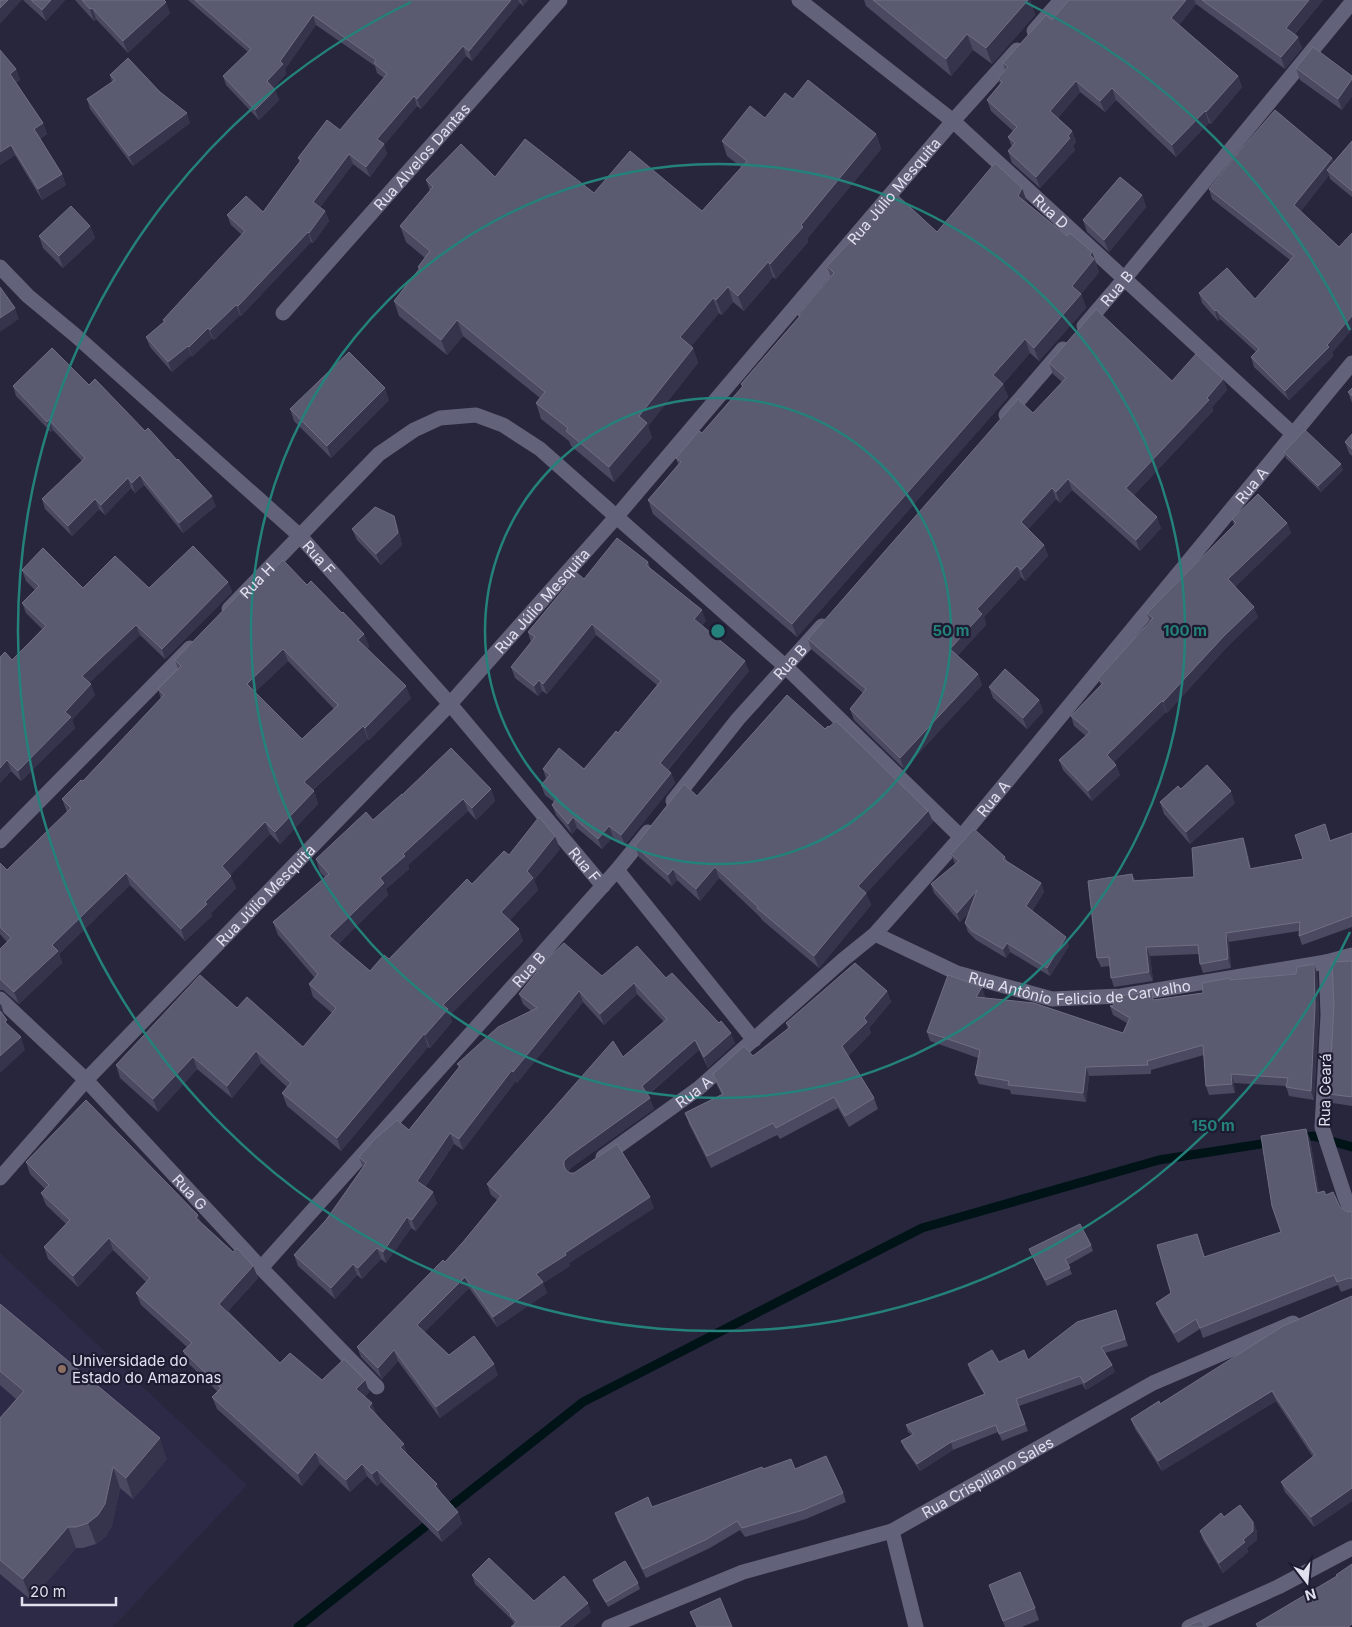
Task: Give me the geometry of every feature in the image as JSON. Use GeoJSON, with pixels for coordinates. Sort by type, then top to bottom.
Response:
{"type":"FeatureCollection","features":[{"type":"Feature","properties":{"kind":"street","name":"Rua Alvelos Dantas"},"geometry":{"type":"LineString","coordinates":[[283,314],[560,0]]}},
{"type":"Feature","properties":{"kind":"street","name":"Rua D"},"geometry":{"type":"LineString","coordinates":[[799,0],[953,121],[1293,434]]}},
{"type":"Feature","properties":{"kind":"street","name":"Rua Júlio Mesquita"},"geometry":{"type":"LineString","coordinates":[[0,1178],[86,1080],[450,704],[617,516],[953,121],[1061,0]]}},
{"type":"Feature","properties":{"kind":"street","name":"Rua B"},"geometry":{"type":"LineString","coordinates":[[995,428],[1125,278],[1352,2]]}},
{"type":"Feature","properties":{"kind":"street","name":"Rua F"},"geometry":{"type":"LineString","coordinates":[[0,267],[28,296],[75,335],[300,536],[450,704],[603,886]]}},
{"type":"Feature","properties":{"kind":"street","name":"Rua A"},"geometry":{"type":"LineString","coordinates":[[593,1164],[699,1088],[844,959],[875,934],[961,836],[1352,364]]}},
{"type":"Feature","properties":{"kind":"street","name":"Rua H"},"geometry":{"type":"LineString","coordinates":[[216,621],[379,454],[414,430],[440,418],[476,415],[503,425],[540,449],[617,516]]}},
{"type":"Feature","properties":{"kind":"street"},"geometry":{"type":"LineString","coordinates":[[617,516],[786,666],[961,836]]}},
{"type":"Feature","properties":{"kind":"street","name":"Rua B"},"geometry":{"type":"LineString","coordinates":[[261,1268],[617,870],[738,720],[832,614]]}},
{"type":"Feature","properties":{"kind":"street"},"geometry":{"type":"LineString","coordinates":[[0,841],[202,635]]}},
{"type":"Feature","properties":{"kind":"street","name":"Rua F"},"geometry":{"type":"LineString","coordinates":[[617,870],[754,1040]]}},
{"type":"Feature","properties":{"kind":"street","name":"Rua Antônio Felicio de Carvalho"},"geometry":{"type":"LineString","coordinates":[[875,934],[957,973],[1052,999],[1120,996],[1326,962],[1352,955]]}},
{"type":"Feature","properties":{"kind":"street","name":"Rua Ceará"},"geometry":{"type":"LineString","coordinates":[[1326,962],[1328,1015],[1322,1127],[1352,1213]]}},
{"type":"Feature","properties":{"kind":"street","name":"Rua G"},"geometry":{"type":"LineString","coordinates":[[0,999],[86,1080],[261,1268],[377,1387]]}},
{"type":"Feature","properties":{"kind":"street","name":"Rua Crispiliano Sales"},"geometry":{"type":"LineString","coordinates":[[609,1627],[743,1572],[892,1531],[1153,1383],[1307,1317]]}},
{"type":"Feature","properties":{"kind":"street"},"geometry":{"type":"LineString","coordinates":[[892,1531],[916,1627]]}},
{"type":"Feature","properties":{"kind":"street"},"geometry":{"type":"LineString","coordinates":[[1188,1627],[1278,1587],[1352,1548]]}},
{"type":"Feature","properties":{"kind":"shaded area","name":"Universidade do Estado do Amazonas"},"geometry":{"type":"Polygon","coordinates":[[[0,1253],[247,1485],[113,1627],[0,1627],[0,1253]]]}},
{"type":"Feature","properties":{"kind":"building"},"geometry":{"type":"Polygon","coordinates":[[[0,0],[8,0],[0,8],[0,0]]]}},
{"type":"Feature","properties":{"kind":"building"},"geometry":{"type":"Polygon","coordinates":[[[31,0],[51,0],[42,10],[31,0]]]}},
{"type":"Feature","properties":{"kind":"building"},"geometry":{"type":"Polygon","coordinates":[[[82,0],[164,0],[166,2],[123,41],[82,0]]]}},
{"type":"Feature","properties":{"kind":"building"},"geometry":{"type":"Polygon","coordinates":[[[195,0],[511,0],[469,51],[463,46],[417,99],[414,96],[377,139],[384,144],[366,167],[349,154],[313,202],[325,211],[309,233],[238,306],[236,305],[210,330],[208,328],[189,347],[168,362],[146,337],[165,321],[163,320],[245,231],[227,215],[246,196],[263,212],[301,160],[298,158],[327,120],[340,130],[387,74],[374,63],[376,60],[313,15],[280,61],[283,64],[267,81],[275,90],[255,110],[223,76],[251,49],[195,0]]]}},
{"type":"Feature","properties":{"kind":"building"},"geometry":{"type":"Polygon","coordinates":[[[873,0],[1028,0],[986,48],[967,34],[946,59],[873,0]]]}},
{"type":"Feature","properties":{"kind":"building"},"geometry":{"type":"Polygon","coordinates":[[[1069,0],[1186,0],[1171,18],[1238,76],[1206,112],[1172,145],[1112,88],[1100,101],[1076,81],[1050,111],[1072,131],[1068,136],[1070,138],[1036,177],[1008,151],[1015,143],[1008,137],[1017,127],[987,100],[1002,82],[998,78],[1008,67],[1003,63],[1046,15],[1052,20],[1069,0]]]}},
{"type":"Feature","properties":{"kind":"building"},"geometry":{"type":"Polygon","coordinates":[[[1202,0],[1309,0],[1286,28],[1298,37],[1281,57],[1202,0]]]}},
{"type":"Feature","properties":{"kind":"building"},"geometry":{"type":"Polygon","coordinates":[[[1313,47],[1352,76],[1352,79],[1338,99],[1296,68],[1313,47]]]}},
{"type":"Feature","properties":{"kind":"building"},"geometry":{"type":"Polygon","coordinates":[[[0,50],[16,69],[10,74],[43,123],[34,129],[62,174],[38,189],[11,145],[0,152],[0,50]]]}},
{"type":"Feature","properties":{"kind":"building"},"geometry":{"type":"Polygon","coordinates":[[[128,58],[160,92],[187,113],[129,156],[87,99],[115,80],[110,75],[128,58]]]}},
{"type":"Feature","properties":{"kind":"building"},"geometry":{"type":"Polygon","coordinates":[[[808,80],[876,134],[801,225],[803,227],[770,264],[768,262],[738,296],[728,287],[716,300],[713,298],[680,337],[693,348],[639,416],[647,423],[609,467],[566,431],[568,428],[536,403],[545,392],[457,320],[441,340],[394,301],[420,268],[418,267],[430,251],[400,226],[433,187],[426,180],[461,144],[495,177],[525,139],[594,193],[630,151],[702,211],[747,161],[722,141],[750,106],[765,118],[785,93],[793,99],[808,80]]]}},
{"type":"Feature","properties":{"kind":"building"},"geometry":{"type":"Polygon","coordinates":[[[1275,110],[1332,158],[1294,205],[1339,247],[1352,233],[1352,316],[1327,345],[1329,347],[1285,391],[1251,357],[1259,349],[1215,311],[1199,293],[1227,268],[1255,299],[1294,256],[1209,189],[1275,110]]]}},
{"type":"Feature","properties":{"kind":"building"},"geometry":{"type":"Polygon","coordinates":[[[1352,141],[1352,191],[1327,170],[1352,141]]]}},
{"type":"Feature","properties":{"kind":"building"},"geometry":{"type":"Polygon","coordinates":[[[995,163],[1022,188],[1018,196],[1067,236],[1070,233],[1092,252],[1090,255],[1094,259],[1072,286],[1081,294],[1034,348],[1025,339],[993,375],[1003,384],[792,624],[648,500],[681,462],[676,458],[699,431],[702,433],[743,386],[741,384],[800,316],[798,315],[834,273],[827,266],[896,194],[937,232],[995,163]]]}},
{"type":"Feature","properties":{"kind":"building"},"geometry":{"type":"Polygon","coordinates":[[[1120,177],[1142,195],[1104,240],[1083,220],[1120,177]]]}},
{"type":"Feature","properties":{"kind":"building"},"geometry":{"type":"Polygon","coordinates":[[[71,206],[90,226],[59,256],[39,236],[71,206]]]}},
{"type":"Feature","properties":{"kind":"building"},"geometry":{"type":"Polygon","coordinates":[[[0,287],[15,308],[0,318],[0,287]]]}},
{"type":"Feature","properties":{"kind":"building"},"geometry":{"type":"Polygon","coordinates":[[[1096,309],[1172,381],[1196,354],[1223,379],[1207,398],[1209,400],[1126,488],[1157,517],[1136,540],[1068,479],[1056,492],[1052,488],[1021,522],[1044,545],[1021,570],[1017,566],[977,609],[982,614],[950,649],[978,674],[900,758],[850,709],[866,689],[808,639],[1018,399],[1033,413],[1066,378],[1049,363],[1096,309]]]}},
{"type":"Feature","properties":{"kind":"building"},"geometry":{"type":"Polygon","coordinates":[[[52,348],[89,385],[95,379],[145,431],[148,428],[212,496],[179,523],[140,475],[132,483],[128,478],[101,505],[95,499],[68,526],[42,499],[85,458],[13,386],[52,348]]]}},
{"type":"Feature","properties":{"kind":"building"},"geometry":{"type":"Polygon","coordinates":[[[349,352],[385,388],[327,446],[290,409],[349,352]]]}},
{"type":"Feature","properties":{"kind":"building"},"geometry":{"type":"Polygon","coordinates":[[[1352,388],[1352,396],[1348,392],[1352,388]]]}},
{"type":"Feature","properties":{"kind":"building"},"geometry":{"type":"Polygon","coordinates":[[[1305,430],[1341,464],[1318,486],[1284,452],[1305,430]]]}},
{"type":"Feature","properties":{"kind":"building"},"geometry":{"type":"Polygon","coordinates":[[[1352,434],[1352,449],[1345,442],[1352,434]]]}},
{"type":"Feature","properties":{"kind":"building"},"geometry":{"type":"Polygon","coordinates":[[[1258,494],[1287,523],[1228,579],[1254,607],[1223,637],[1163,702],[1107,755],[1116,765],[1088,791],[1059,760],[1090,732],[1071,716],[1103,683],[1098,679],[1153,618],[1147,613],[1236,523],[1232,519],[1258,494]]]}},
{"type":"Feature","properties":{"kind":"building"},"geometry":{"type":"Polygon","coordinates":[[[375,507],[394,516],[398,533],[376,554],[352,529],[375,507]]]}},
{"type":"Feature","properties":{"kind":"building"},"geometry":{"type":"Polygon","coordinates":[[[617,538],[648,562],[646,565],[702,610],[694,619],[745,661],[660,763],[671,773],[621,835],[609,826],[598,839],[573,817],[568,824],[552,805],[557,798],[541,785],[550,775],[543,769],[559,748],[584,769],[616,731],[618,733],[661,681],[592,624],[543,684],[539,680],[534,686],[511,667],[535,637],[528,632],[577,573],[584,579],[617,538]]]}},
{"type":"Feature","properties":{"kind":"building"},"geometry":{"type":"Polygon","coordinates":[[[193,546],[228,582],[162,649],[136,625],[82,676],[91,684],[65,712],[71,717],[18,771],[7,760],[0,768],[0,657],[5,652],[12,660],[46,626],[22,603],[39,586],[22,570],[43,548],[83,588],[115,556],[149,588],[193,546]]]}},
{"type":"Feature","properties":{"kind":"building"},"geometry":{"type":"Polygon","coordinates":[[[283,560],[307,585],[311,581],[343,612],[364,634],[358,640],[406,686],[365,728],[363,726],[304,782],[314,791],[275,832],[265,822],[222,866],[231,876],[205,902],[207,904],[181,929],[126,873],[52,945],[58,951],[14,992],[0,979],[0,949],[11,938],[0,927],[0,863],[7,870],[71,808],[62,799],[81,780],[83,781],[164,695],[158,689],[181,666],[175,660],[240,593],[244,597],[283,560]],[[283,649],[247,684],[302,739],[338,705],[283,649]]]}},
{"type":"Feature","properties":{"kind":"building"},"geometry":{"type":"Polygon","coordinates":[[[1005,669],[1039,700],[1023,718],[989,687],[1005,669]]]}},
{"type":"Feature","properties":{"kind":"building"},"geometry":{"type":"Polygon","coordinates":[[[787,695],[825,729],[836,721],[928,811],[858,886],[866,893],[814,956],[757,908],[715,867],[696,889],[673,869],[668,875],[635,846],[684,784],[697,796],[787,695]]]}},
{"type":"Feature","properties":{"kind":"building"},"geometry":{"type":"Polygon","coordinates":[[[451,748],[491,789],[472,808],[463,799],[403,854],[405,856],[380,878],[384,883],[329,936],[370,971],[384,955],[389,959],[467,879],[472,884],[504,851],[509,855],[539,817],[555,836],[527,871],[533,878],[501,912],[519,929],[443,1005],[448,1009],[424,1034],[337,1138],[282,1093],[291,1083],[256,1051],[227,1086],[193,1057],[153,1099],[116,1065],[200,975],[237,1008],[247,997],[303,1047],[336,1008],[309,984],[318,974],[273,922],[329,874],[316,859],[366,812],[373,820],[451,748]]]}},
{"type":"Feature","properties":{"kind":"building"},"geometry":{"type":"Polygon","coordinates":[[[1207,765],[1231,791],[1186,832],[1160,802],[1178,786],[1181,789],[1207,765]]]}},
{"type":"Feature","properties":{"kind":"building"},"geometry":{"type":"Polygon","coordinates":[[[1325,824],[1330,841],[1352,833],[1352,916],[1299,936],[1300,922],[1226,933],[1228,959],[1200,964],[1198,945],[1146,947],[1149,972],[1111,978],[1109,957],[1097,958],[1088,881],[1132,874],[1133,881],[1194,877],[1192,848],[1243,838],[1250,869],[1303,859],[1295,835],[1325,824]]]}},
{"type":"Feature","properties":{"kind":"building"},"geometry":{"type":"Polygon","coordinates":[[[974,829],[1005,857],[1003,859],[1041,883],[1026,906],[1066,937],[1047,968],[1007,943],[1003,949],[972,931],[965,923],[977,890],[957,913],[931,884],[959,861],[951,854],[974,829]]]}},
{"type":"Feature","properties":{"kind":"building"},"geometry":{"type":"Polygon","coordinates":[[[564,943],[602,976],[637,946],[666,978],[672,973],[719,1023],[721,1021],[731,1033],[704,1057],[695,1040],[642,1086],[650,1098],[564,1161],[566,1170],[574,1173],[617,1144],[650,1197],[536,1274],[543,1282],[493,1317],[465,1277],[417,1325],[449,1355],[474,1336],[494,1364],[436,1407],[394,1350],[378,1368],[357,1347],[443,1260],[445,1262],[463,1242],[501,1196],[487,1184],[613,1041],[623,1057],[667,1019],[634,983],[600,1014],[579,991],[513,1072],[512,1070],[459,1139],[450,1133],[417,1181],[433,1192],[412,1220],[407,1217],[383,1252],[377,1248],[358,1268],[353,1264],[331,1288],[294,1255],[326,1220],[366,1163],[359,1157],[374,1140],[397,1120],[409,1130],[460,1066],[457,1064],[498,1027],[537,1008],[519,994],[548,958],[564,943]]]}},
{"type":"Feature","properties":{"kind":"building"},"geometry":{"type":"Polygon","coordinates":[[[1352,961],[1352,1097],[1329,1094],[1334,1006],[1332,962],[1352,961]]]}},
{"type":"Feature","properties":{"kind":"building"},"geometry":{"type":"Polygon","coordinates":[[[855,963],[887,991],[864,1018],[867,1022],[842,1046],[874,1098],[845,1116],[834,1097],[776,1128],[773,1123],[707,1156],[685,1113],[723,1094],[713,1074],[744,1046],[753,1056],[790,1027],[786,1023],[855,963]]]}},
{"type":"Feature","properties":{"kind":"building"},"geometry":{"type":"Polygon","coordinates":[[[1314,964],[1315,1006],[1311,1091],[1286,1087],[1288,1078],[1231,1074],[1232,1084],[1206,1086],[1203,1045],[1147,1061],[1148,1065],[1086,1067],[1083,1093],[1008,1085],[1009,1081],[975,1075],[980,1050],[927,1032],[948,975],[982,987],[976,997],[1034,1003],[1123,1033],[1130,1018],[1110,1006],[1114,1005],[1113,997],[1152,991],[1153,1000],[1203,993],[1202,983],[1230,978],[1230,980],[1296,974],[1297,967],[1314,964]]]}},
{"type":"Feature","properties":{"kind":"building"},"geometry":{"type":"Polygon","coordinates":[[[0,1011],[7,1020],[5,1022],[21,1037],[0,1056],[0,1011]]]}},
{"type":"Feature","properties":{"kind":"building"},"geometry":{"type":"Polygon","coordinates":[[[86,1100],[198,1215],[196,1218],[233,1252],[237,1248],[253,1266],[219,1304],[280,1363],[290,1353],[322,1380],[344,1359],[365,1380],[356,1389],[372,1403],[369,1407],[404,1444],[400,1447],[437,1484],[435,1486],[458,1512],[438,1531],[377,1470],[372,1474],[362,1464],[346,1480],[315,1452],[298,1474],[212,1397],[221,1388],[183,1351],[192,1343],[136,1293],[150,1278],[109,1238],[73,1276],[44,1247],[70,1220],[41,1193],[49,1185],[26,1162],[86,1100]]]}},
{"type":"Feature","properties":{"kind":"building"},"geometry":{"type":"Polygon","coordinates":[[[1306,1129],[1317,1193],[1324,1191],[1326,1195],[1333,1192],[1340,1207],[1347,1212],[1352,1211],[1352,1279],[1349,1278],[1337,1282],[1334,1275],[1200,1328],[1196,1319],[1174,1333],[1156,1303],[1171,1293],[1157,1245],[1197,1234],[1204,1257],[1281,1232],[1272,1206],[1261,1136],[1306,1129]]]}},
{"type":"Feature","properties":{"kind":"building"},"geometry":{"type":"Polygon","coordinates":[[[1080,1224],[1091,1245],[1065,1259],[1070,1268],[1045,1280],[1029,1249],[1080,1224]]]}},
{"type":"Feature","properties":{"kind":"building"},"geometry":{"type":"Polygon","coordinates":[[[1352,1296],[1352,1488],[1311,1517],[1281,1482],[1315,1455],[1272,1391],[1158,1461],[1131,1419],[1159,1401],[1160,1404],[1283,1326],[1352,1296]]]}},
{"type":"Feature","properties":{"kind":"building"},"geometry":{"type":"Polygon","coordinates":[[[0,1304],[160,1438],[126,1478],[113,1467],[105,1504],[98,1515],[88,1523],[76,1527],[68,1527],[23,1579],[0,1560],[0,1418],[24,1391],[0,1371],[0,1304]]]}},
{"type":"Feature","properties":{"kind":"building"},"geometry":{"type":"Polygon","coordinates":[[[1116,1310],[1125,1339],[1101,1347],[1112,1365],[1084,1383],[1080,1376],[1016,1399],[1025,1424],[999,1434],[996,1425],[951,1442],[917,1464],[901,1441],[914,1434],[906,1425],[985,1394],[968,1364],[992,1350],[999,1362],[1024,1350],[1028,1360],[1077,1322],[1116,1310]]]}},
{"type":"Feature","properties":{"kind":"building"},"geometry":{"type":"Polygon","coordinates":[[[826,1456],[843,1493],[803,1510],[742,1528],[737,1521],[707,1539],[643,1569],[615,1513],[648,1497],[652,1507],[762,1467],[763,1469],[791,1459],[795,1469],[826,1456]]]}},
{"type":"Feature","properties":{"kind":"building"},"geometry":{"type":"Polygon","coordinates":[[[1240,1505],[1253,1522],[1253,1531],[1243,1540],[1245,1542],[1219,1563],[1200,1531],[1221,1513],[1224,1517],[1240,1505]]]}},
{"type":"Feature","properties":{"kind":"building"},"geometry":{"type":"Polygon","coordinates":[[[489,1558],[534,1601],[564,1576],[588,1603],[559,1627],[511,1627],[517,1622],[511,1614],[472,1575],[489,1558]]]}},
{"type":"Feature","properties":{"kind":"building"},"geometry":{"type":"Polygon","coordinates":[[[625,1561],[638,1583],[606,1602],[593,1580],[625,1561]]]}},
{"type":"Feature","properties":{"kind":"building"},"geometry":{"type":"Polygon","coordinates":[[[1352,1564],[1352,1624],[1348,1627],[1258,1627],[1256,1624],[1337,1576],[1352,1564]]]}},
{"type":"Feature","properties":{"kind":"building"},"geometry":{"type":"Polygon","coordinates":[[[1020,1572],[1035,1608],[1003,1621],[989,1585],[1020,1572]]]}},
{"type":"Feature","properties":{"kind":"building"},"geometry":{"type":"Polygon","coordinates":[[[720,1598],[732,1627],[697,1627],[690,1612],[720,1598]]]}},
{"type":"Feature","properties":{"kind":"building"},"geometry":{"type":"Polygon","coordinates":[[[1201,1620],[1205,1627],[1185,1627],[1201,1620]]]}},
{"type":"Feature","properties":{"kind":"waterway"},"geometry":{"type":"LineString","coordinates":[[1299,1138],[1313,1136],[1352,1147]]}},
{"type":"Feature","properties":{"kind":"waterway"},"geometry":{"type":"LineString","coordinates":[[298,1627],[583,1402],[922,1228],[1159,1160],[1274,1142]]}},
{"type":"Feature","properties":{"kind":"place","name":"Universidade do Estado do Amazonas"},"geometry":{"type":"Point","coordinates":[62,1369]}}]}
